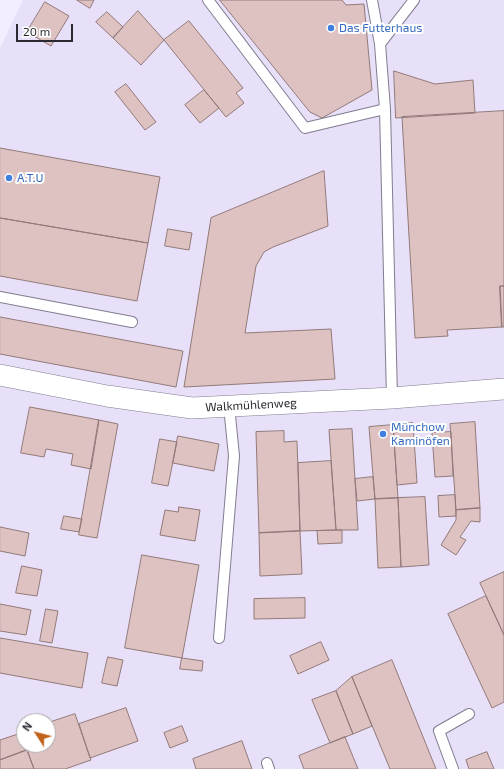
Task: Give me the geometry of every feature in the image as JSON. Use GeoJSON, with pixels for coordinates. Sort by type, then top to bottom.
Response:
{"type":"FeatureCollection","features":[{"type":"Feature","properties":{"kind":"street","name":"Walkmühlenweg"},"geometry":{"type":"LineString","coordinates":[[0,375],[107,396],[192,408],[392,398],[504,389]]}},
{"type":"Feature","properties":{"kind":"lane"},"geometry":{"type":"LineString","coordinates":[[208,0],[305,128],[384,109]]}},
{"type":"Feature","properties":{"kind":"lane"},"geometry":{"type":"LineString","coordinates":[[372,0],[380,44],[384,109],[392,398]]}},
{"type":"Feature","properties":{"kind":"lane"},"geometry":{"type":"LineString","coordinates":[[380,44],[414,0]]}},
{"type":"Feature","properties":{"kind":"lane"},"geometry":{"type":"LineString","coordinates":[[0,297],[132,322]]}},
{"type":"Feature","properties":{"kind":"lane"},"geometry":{"type":"LineString","coordinates":[[219,638],[234,456],[230,406]]}},
{"type":"Feature","properties":{"kind":"lane"},"geometry":{"type":"LineString","coordinates":[[453,769],[439,731],[469,714]]}},
{"type":"Feature","properties":{"kind":"shaded area"},"geometry":{"type":"Polygon","coordinates":[[[23,0],[504,0],[504,769],[0,769],[0,48],[23,0]]]}},
{"type":"Feature","properties":{"kind":"building"},"geometry":{"type":"Polygon","coordinates":[[[77,0],[94,0],[90,8],[77,0]]]}},
{"type":"Feature","properties":{"kind":"building"},"geometry":{"type":"Polygon","coordinates":[[[220,0],[342,0],[346,5],[364,4],[372,90],[322,118],[310,112],[220,0]]]}},
{"type":"Feature","properties":{"kind":"building"},"geometry":{"type":"Polygon","coordinates":[[[45,2],[69,16],[51,46],[27,32],[45,2]]]}},
{"type":"Feature","properties":{"kind":"building"},"geometry":{"type":"Polygon","coordinates":[[[138,11],[164,40],[141,65],[113,38],[138,11]]]}},
{"type":"Feature","properties":{"kind":"building"},"geometry":{"type":"Polygon","coordinates":[[[107,12],[123,27],[113,38],[96,22],[107,12]]]}},
{"type":"Feature","properties":{"kind":"building"},"geometry":{"type":"Polygon","coordinates":[[[189,21],[243,88],[236,93],[244,103],[226,117],[164,40],[189,21]]]}},
{"type":"Feature","properties":{"kind":"building"},"geometry":{"type":"Polygon","coordinates":[[[394,71],[435,84],[473,80],[475,113],[396,118],[394,71]]]}},
{"type":"Feature","properties":{"kind":"building"},"geometry":{"type":"Polygon","coordinates":[[[126,84],[156,122],[145,130],[115,92],[126,84]]]}},
{"type":"Feature","properties":{"kind":"building"},"geometry":{"type":"Polygon","coordinates":[[[204,90],[219,108],[200,123],[185,105],[204,90]]]}},
{"type":"Feature","properties":{"kind":"building"},"geometry":{"type":"Polygon","coordinates":[[[504,111],[504,286],[500,286],[502,327],[447,330],[448,336],[415,338],[402,117],[504,111]]]}},
{"type":"Feature","properties":{"kind":"building"},"geometry":{"type":"Polygon","coordinates":[[[0,148],[160,177],[148,243],[0,218],[0,148]]]}},
{"type":"Feature","properties":{"kind":"building"},"geometry":{"type":"Polygon","coordinates":[[[324,171],[328,226],[273,247],[264,252],[256,266],[245,333],[331,329],[335,379],[184,387],[211,218],[324,171]]]}},
{"type":"Feature","properties":{"kind":"building"},"geometry":{"type":"Polygon","coordinates":[[[0,218],[148,243],[137,301],[0,276],[0,218]]]}},
{"type":"Feature","properties":{"kind":"building"},"geometry":{"type":"Polygon","coordinates":[[[168,229],[192,233],[189,250],[165,246],[168,229]]]}},
{"type":"Feature","properties":{"kind":"building"},"geometry":{"type":"Polygon","coordinates":[[[500,286],[504,286],[504,327],[502,327],[500,286]]]}},
{"type":"Feature","properties":{"kind":"building"},"geometry":{"type":"Polygon","coordinates":[[[0,317],[183,351],[176,387],[0,354],[0,317]]]}},
{"type":"Feature","properties":{"kind":"building"},"geometry":{"type":"Polygon","coordinates":[[[30,407],[99,420],[91,469],[71,465],[73,454],[46,449],[44,457],[21,453],[30,407]]]}},
{"type":"Feature","properties":{"kind":"building"},"geometry":{"type":"Polygon","coordinates":[[[99,420],[118,424],[97,538],[79,535],[99,420]]]}},
{"type":"Feature","properties":{"kind":"building"},"geometry":{"type":"Polygon","coordinates":[[[475,422],[480,508],[456,510],[450,424],[475,422]]]}},
{"type":"Feature","properties":{"kind":"building"},"geometry":{"type":"Polygon","coordinates":[[[413,423],[417,483],[397,485],[393,425],[413,423]]]}},
{"type":"Feature","properties":{"kind":"building"},"geometry":{"type":"Polygon","coordinates":[[[393,425],[398,498],[375,499],[369,427],[393,425]]]}},
{"type":"Feature","properties":{"kind":"building"},"geometry":{"type":"Polygon","coordinates":[[[352,429],[358,530],[336,530],[329,430],[352,429]]]}},
{"type":"Feature","properties":{"kind":"building"},"geometry":{"type":"Polygon","coordinates":[[[284,431],[284,442],[297,441],[300,531],[259,533],[256,432],[284,431]]]}},
{"type":"Feature","properties":{"kind":"building"},"geometry":{"type":"Polygon","coordinates":[[[451,432],[453,476],[435,477],[432,433],[451,432]]]}},
{"type":"Feature","properties":{"kind":"building"},"geometry":{"type":"Polygon","coordinates":[[[178,436],[219,444],[214,471],[173,463],[178,436]]]}},
{"type":"Feature","properties":{"kind":"building"},"geometry":{"type":"Polygon","coordinates":[[[160,439],[177,442],[168,486],[152,483],[160,439]]]}},
{"type":"Feature","properties":{"kind":"building"},"geometry":{"type":"Polygon","coordinates":[[[331,461],[336,530],[300,531],[298,463],[331,461]]]}},
{"type":"Feature","properties":{"kind":"building"},"geometry":{"type":"Polygon","coordinates":[[[373,477],[375,499],[357,501],[355,479],[373,477]]]}},
{"type":"Feature","properties":{"kind":"building"},"geometry":{"type":"Polygon","coordinates":[[[455,495],[456,516],[439,517],[438,496],[455,495]]]}},
{"type":"Feature","properties":{"kind":"building"},"geometry":{"type":"Polygon","coordinates":[[[425,497],[429,565],[401,567],[398,498],[425,497]]]}},
{"type":"Feature","properties":{"kind":"building"},"geometry":{"type":"Polygon","coordinates":[[[398,498],[401,567],[378,568],[375,499],[398,498]]]}},
{"type":"Feature","properties":{"kind":"building"},"geometry":{"type":"Polygon","coordinates":[[[179,507],[200,510],[195,541],[160,535],[165,510],[178,512],[179,507]]]}},
{"type":"Feature","properties":{"kind":"building"},"geometry":{"type":"Polygon","coordinates":[[[480,508],[480,522],[471,521],[460,537],[466,540],[456,555],[441,545],[456,520],[456,510],[480,508]]]}},
{"type":"Feature","properties":{"kind":"building"},"geometry":{"type":"Polygon","coordinates":[[[64,516],[82,519],[79,532],[61,529],[64,516]]]}},
{"type":"Feature","properties":{"kind":"building"},"geometry":{"type":"Polygon","coordinates":[[[0,527],[29,533],[25,556],[0,551],[0,527]]]}},
{"type":"Feature","properties":{"kind":"building"},"geometry":{"type":"Polygon","coordinates":[[[342,530],[342,543],[318,544],[317,531],[342,530]]]}},
{"type":"Feature","properties":{"kind":"building"},"geometry":{"type":"Polygon","coordinates":[[[300,531],[302,574],[260,576],[259,533],[300,531]]]}},
{"type":"Feature","properties":{"kind":"building"},"geometry":{"type":"Polygon","coordinates":[[[142,555],[199,565],[182,658],[125,648],[142,555]]]}},
{"type":"Feature","properties":{"kind":"building"},"geometry":{"type":"Polygon","coordinates":[[[22,566],[42,570],[37,596],[16,593],[22,566]]]}},
{"type":"Feature","properties":{"kind":"building"},"geometry":{"type":"Polygon","coordinates":[[[504,572],[504,635],[480,583],[504,572]]]}},
{"type":"Feature","properties":{"kind":"building"},"geometry":{"type":"Polygon","coordinates":[[[486,596],[504,635],[504,702],[492,708],[448,614],[486,596]]]}},
{"type":"Feature","properties":{"kind":"building"},"geometry":{"type":"Polygon","coordinates":[[[305,598],[305,618],[254,619],[254,599],[305,598]]]}},
{"type":"Feature","properties":{"kind":"building"},"geometry":{"type":"Polygon","coordinates":[[[0,604],[31,610],[26,635],[0,631],[0,604]]]}},
{"type":"Feature","properties":{"kind":"building"},"geometry":{"type":"Polygon","coordinates":[[[46,609],[58,611],[52,643],[40,641],[46,609]]]}},
{"type":"Feature","properties":{"kind":"building"},"geometry":{"type":"Polygon","coordinates":[[[0,638],[88,653],[82,688],[0,673],[0,638]]]}},
{"type":"Feature","properties":{"kind":"building"},"geometry":{"type":"Polygon","coordinates":[[[321,642],[329,660],[298,674],[290,656],[321,642]]]}},
{"type":"Feature","properties":{"kind":"building"},"geometry":{"type":"Polygon","coordinates":[[[108,657],[123,660],[117,686],[102,683],[108,657]]]}},
{"type":"Feature","properties":{"kind":"building"},"geometry":{"type":"Polygon","coordinates":[[[182,658],[203,661],[202,671],[180,669],[182,658]]]}},
{"type":"Feature","properties":{"kind":"building"},"geometry":{"type":"Polygon","coordinates":[[[392,660],[436,769],[390,769],[352,677],[392,660]]]}},
{"type":"Feature","properties":{"kind":"building"},"geometry":{"type":"Polygon","coordinates":[[[352,677],[372,726],[353,734],[336,691],[352,677]]]}},
{"type":"Feature","properties":{"kind":"building"},"geometry":{"type":"Polygon","coordinates":[[[336,691],[353,734],[330,743],[312,700],[336,691]]]}},
{"type":"Feature","properties":{"kind":"building"},"geometry":{"type":"Polygon","coordinates":[[[126,708],[138,741],[90,758],[79,724],[126,708]]]}},
{"type":"Feature","properties":{"kind":"building"},"geometry":{"type":"Polygon","coordinates":[[[75,714],[91,760],[65,769],[34,769],[28,753],[56,753],[56,720],[75,714]]]}},
{"type":"Feature","properties":{"kind":"building"},"geometry":{"type":"Polygon","coordinates":[[[182,726],[188,741],[170,748],[164,733],[182,726]]]}},
{"type":"Feature","properties":{"kind":"building"},"geometry":{"type":"Polygon","coordinates":[[[16,735],[16,753],[19,753],[0,760],[0,740],[16,735]]]}},
{"type":"Feature","properties":{"kind":"building"},"geometry":{"type":"Polygon","coordinates":[[[345,737],[358,769],[304,769],[299,756],[345,737]]]}},
{"type":"Feature","properties":{"kind":"building"},"geometry":{"type":"Polygon","coordinates":[[[242,741],[252,769],[196,769],[193,759],[242,741]]]}},
{"type":"Feature","properties":{"kind":"building"},"geometry":{"type":"Polygon","coordinates":[[[487,752],[494,769],[469,769],[466,760],[487,752]]]}},
{"type":"Feature","properties":{"kind":"building"},"geometry":{"type":"Polygon","coordinates":[[[19,753],[28,753],[34,769],[0,769],[0,760],[19,753]]]}},
{"type":"Feature","properties":{"kind":"place","name":"Das Futterhaus"},"geometry":{"type":"Point","coordinates":[331,28]}},
{"type":"Feature","properties":{"kind":"place","name":"A.T.U"},"geometry":{"type":"Point","coordinates":[9,178]}},
{"type":"Feature","properties":{"kind":"place","name":"Münchow Kaminöfen"},"geometry":{"type":"Point","coordinates":[383,434]}}]}
